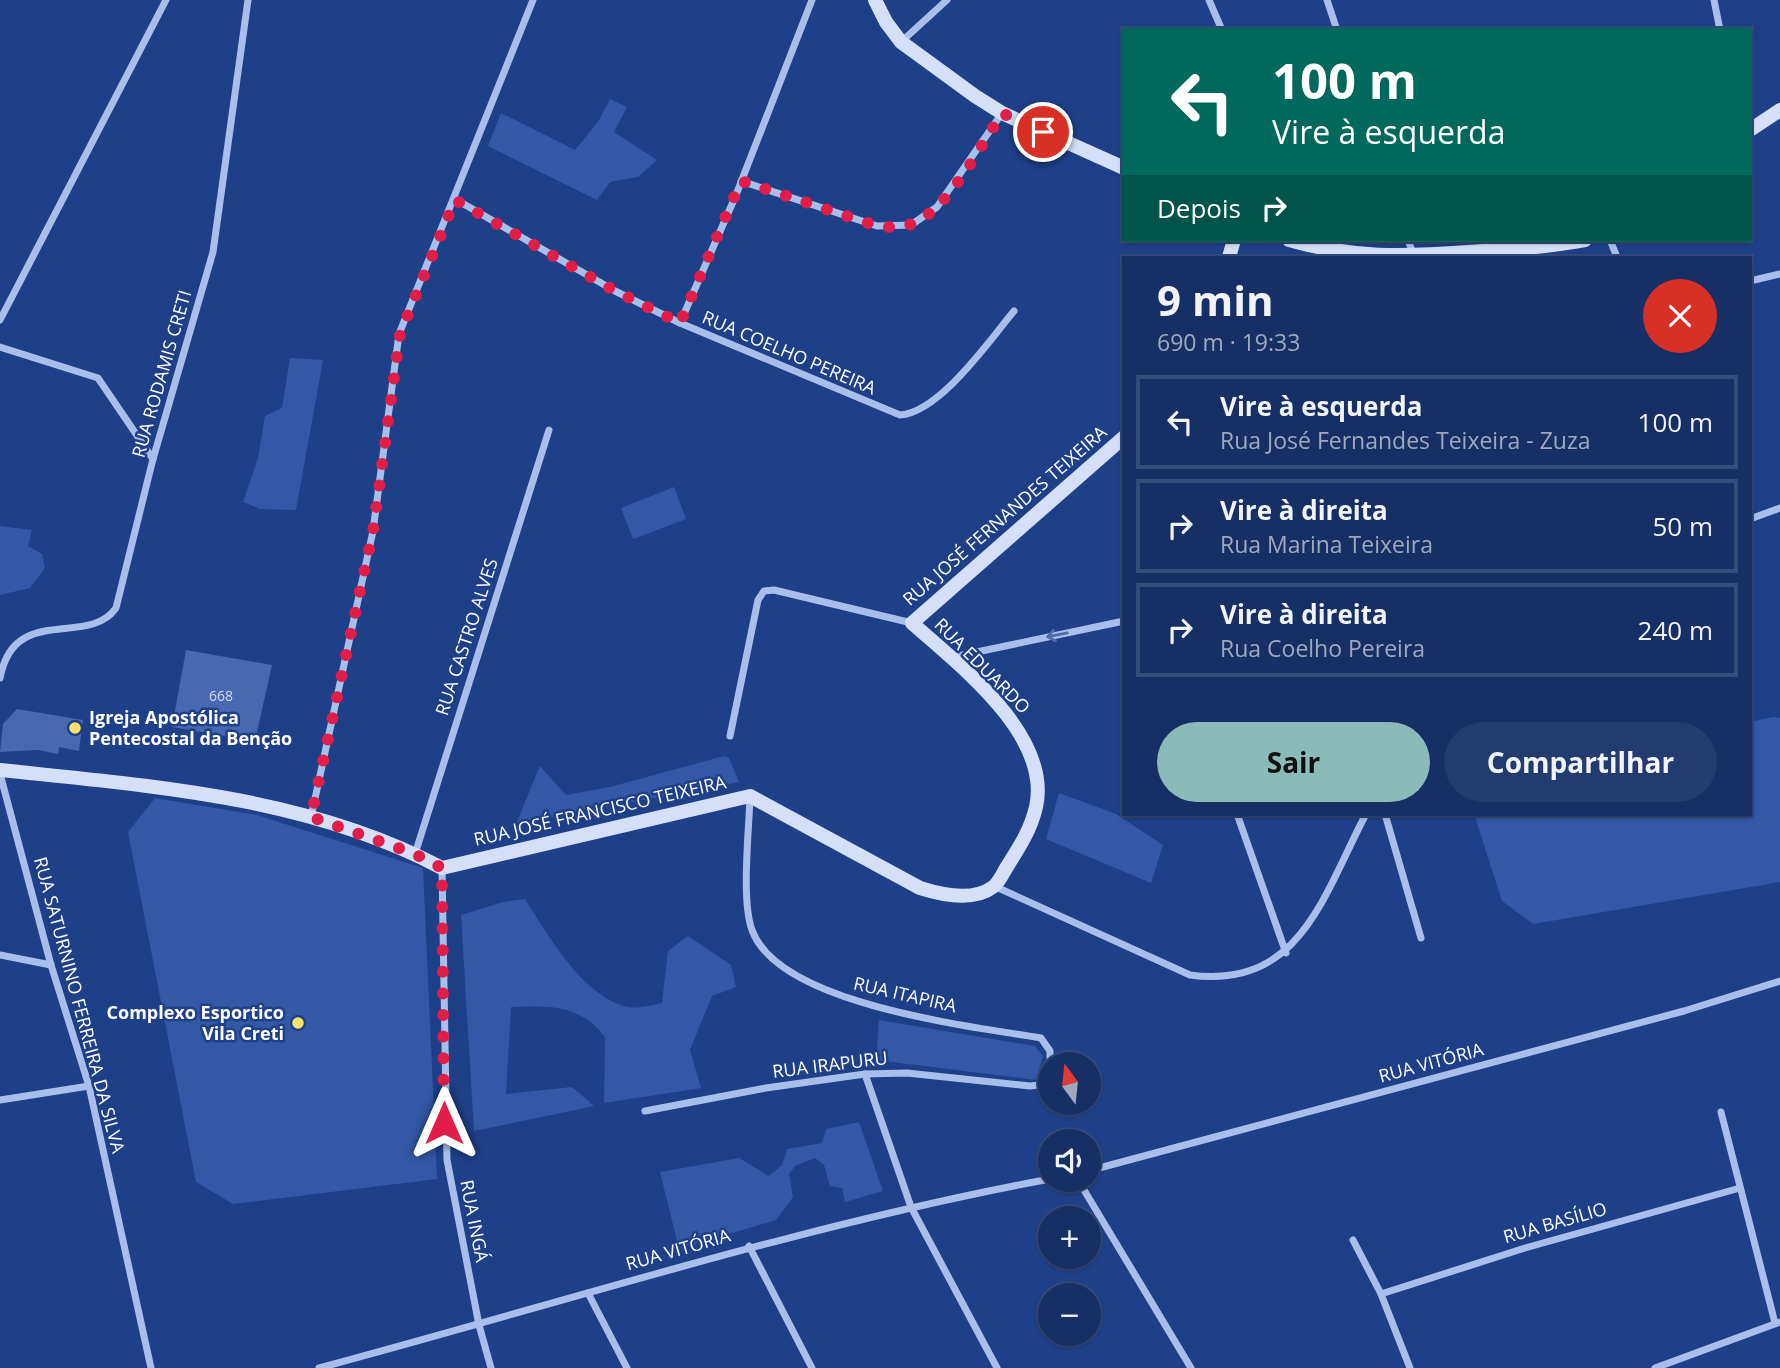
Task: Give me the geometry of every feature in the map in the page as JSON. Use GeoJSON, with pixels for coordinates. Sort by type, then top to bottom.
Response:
{"type":"FeatureCollection","features":[{"type":"Feature","properties":{"kind":"street"},"geometry":{"type":"LineString","coordinates":[[0,320],[166,0]]}},
{"type":"Feature","properties":{"kind":"street","name":"RUA RODAMIS CRETI"},"geometry":{"type":"LineString","coordinates":[[0,678],[7,654],[16,642],[35,634],[111,616],[119,597],[153,459],[213,252],[248,0]]}},
{"type":"Feature","properties":{"kind":"street"},"geometry":{"type":"LineString","coordinates":[[311,817],[373,531],[400,334],[533,0]]}},
{"type":"Feature","properties":{"kind":"street"},"geometry":{"type":"LineString","coordinates":[[680,323],[741,181],[812,0]]}},
{"type":"Feature","properties":{"kind":"street"},"geometry":{"type":"LineString","coordinates":[[875,0],[886,22],[901,42],[1002,113],[1122,167]]}},
{"type":"Feature","properties":{"kind":"street"},"geometry":{"type":"LineString","coordinates":[[901,42],[947,0]]}},
{"type":"Feature","properties":{"kind":"street"},"geometry":{"type":"LineString","coordinates":[[1209,0],[1221,28]]}},
{"type":"Feature","properties":{"kind":"street"},"geometry":{"type":"LineString","coordinates":[[1327,0],[1336,28]]}},
{"type":"Feature","properties":{"kind":"street"},"geometry":{"type":"LineString","coordinates":[[1714,0],[1720,28]]}},
{"type":"Feature","properties":{"kind":"street"},"geometry":{"type":"LineString","coordinates":[[1752,129],[1780,110]]}},
{"type":"Feature","properties":{"kind":"street"},"geometry":{"type":"LineString","coordinates":[[741,181],[877,226],[911,225],[937,207],[1002,113]]}},
{"type":"Feature","properties":{"kind":"street","name":"RUA COELHO PEREIRA"},"geometry":{"type":"LineString","coordinates":[[455,200],[615,291],[680,323],[900,415],[918,410],[949,386],[1014,311]]}},
{"type":"Feature","properties":{"kind":"street"},"geometry":{"type":"LineString","coordinates":[[1296,242],[1331,252],[1397,256]]}},
{"type":"Feature","properties":{"kind":"street"},"geometry":{"type":"LineString","coordinates":[[1428,256],[1527,249],[1572,242]]}},
{"type":"Feature","properties":{"kind":"street"},"geometry":{"type":"LineString","coordinates":[[1752,281],[1780,274]]}},
{"type":"Feature","properties":{"kind":"street"},"geometry":{"type":"LineString","coordinates":[[0,347],[98,378],[153,459]]}},
{"type":"Feature","properties":{"kind":"street","name":"RUA CASTRO ALVES"},"geometry":{"type":"LineString","coordinates":[[415,854],[549,430]]}},
{"type":"Feature","properties":{"kind":"street","name":"RUA JOSÉ FERNANDES TEIXEIRA"},"geometry":{"type":"LineString","coordinates":[[912,624],[1122,439]]}},
{"type":"Feature","properties":{"kind":"street"},"geometry":{"type":"LineString","coordinates":[[1752,518],[1780,508]]}},
{"type":"Feature","properties":{"kind":"street","name":"RUA EDUARDO"},"geometry":{"type":"LineString","coordinates":[[730,736],[758,600],[764,591],[774,590],[912,624],[951,657],[1018,729],[1031,756],[1037,780],[1037,805],[1027,835],[994,887]]}},
{"type":"Feature","properties":{"kind":"street"},"geometry":{"type":"LineString","coordinates":[[951,657],[1122,621]]}},
{"type":"Feature","properties":{"kind":"street"},"geometry":{"type":"LineString","coordinates":[[0,772],[175,789],[252,802],[311,817],[415,854],[442,868]]}},
{"type":"Feature","properties":{"kind":"street","name":"RUA SATURNINO FERREIRA DA SILVA"},"geometry":{"type":"LineString","coordinates":[[0,772],[51,965],[89,1086],[151,1368]]}},
{"type":"Feature","properties":{"kind":"street","name":"RUA JOSÉ FRANCISCO TEIXEIRA"},"geometry":{"type":"LineString","coordinates":[[442,868],[750,796],[920,888],[957,896],[994,887]]}},
{"type":"Feature","properties":{"kind":"street","name":"RUA ITAPIRA"},"geometry":{"type":"LineString","coordinates":[[750,796],[749,915],[756,941],[769,956],[813,983],[854,1002],[894,1013],[1041,1038]]}},
{"type":"Feature","properties":{"kind":"street"},"geometry":{"type":"LineString","coordinates":[[1238,816],[1286,953]]}},
{"type":"Feature","properties":{"kind":"street"},"geometry":{"type":"LineString","coordinates":[[994,887],[1191,975],[1215,978],[1238,975],[1286,953],[1302,936],[1365,816]]}},
{"type":"Feature","properties":{"kind":"street"},"geometry":{"type":"LineString","coordinates":[[1386,816],[1421,938]]}},
{"type":"Feature","properties":{"kind":"street","name":"RUA INGÁ"},"geometry":{"type":"LineString","coordinates":[[442,868],[445,1135],[452,1193],[479,1325],[492,1368]]}},
{"type":"Feature","properties":{"kind":"street"},"geometry":{"type":"LineString","coordinates":[[0,955],[51,965]]}},
{"type":"Feature","properties":{"kind":"street","name":"RUA VITÓRIA"},"geometry":{"type":"LineString","coordinates":[[1101,1168],[1684,1011],[1780,981]]}},
{"type":"Feature","properties":{"kind":"street","name":"RUA IRAPURU"},"geometry":{"type":"LineString","coordinates":[[1041,1038],[1050,1052]]}},
{"type":"Feature","properties":{"kind":"street","name":"RUA IRAPURU"},"geometry":{"type":"LineString","coordinates":[[645,1111],[766,1088],[865,1074],[907,1073],[1030,1086],[1038,1084]]}},
{"type":"Feature","properties":{"kind":"street"},"geometry":{"type":"LineString","coordinates":[[865,1074],[911,1207],[998,1368]]}},
{"type":"Feature","properties":{"kind":"street"},"geometry":{"type":"LineString","coordinates":[[0,1100],[89,1086]]}},
{"type":"Feature","properties":{"kind":"street"},"geometry":{"type":"LineString","coordinates":[[1655,1368],[1778,1323],[1721,1112]]}},
{"type":"Feature","properties":{"kind":"street","name":"RUA VITÓRIA"},"geometry":{"type":"LineString","coordinates":[[319,1368],[479,1325],[749,1246],[911,1207],[1038,1181]]}},
{"type":"Feature","properties":{"kind":"street","name":"RUA BASÍLIO"},"geometry":{"type":"LineString","coordinates":[[1381,1294],[1525,1248],[1740,1188]]}},
{"type":"Feature","properties":{"kind":"street"},"geometry":{"type":"LineString","coordinates":[[1086,1192],[1191,1368]]}},
{"type":"Feature","properties":{"kind":"street"},"geometry":{"type":"LineString","coordinates":[[1353,1240],[1381,1294],[1410,1368]]}},
{"type":"Feature","properties":{"kind":"street"},"geometry":{"type":"LineString","coordinates":[[749,1246],[812,1368]]}},
{"type":"Feature","properties":{"kind":"street"},"geometry":{"type":"LineString","coordinates":[[588,1293],[627,1368]]}},
{"type":"Feature","properties":{"kind":"shaded area"},"geometry":{"type":"Polygon","coordinates":[[[610,99],[627,107],[614,132],[657,160],[638,177],[610,182],[597,200],[488,146],[501,113],[575,150],[598,122],[610,99]]]}},
{"type":"Feature","properties":{"kind":"shaded area"},"geometry":{"type":"Polygon","coordinates":[[[290,358],[323,360],[296,510],[260,509],[243,502],[258,458],[265,416],[282,408],[290,358]]]}},
{"type":"Feature","properties":{"kind":"shaded area"},"geometry":{"type":"Polygon","coordinates":[[[674,487],[686,519],[633,539],[621,508],[674,487]]]}},
{"type":"Feature","properties":{"kind":"shaded area"},"geometry":{"type":"Polygon","coordinates":[[[0,526],[32,530],[28,546],[42,554],[45,568],[30,588],[0,595],[0,526]]]}},
{"type":"Feature","properties":{"kind":"shaded area"},"geometry":{"type":"Polygon","coordinates":[[[1780,718],[1780,882],[1533,924],[1502,901],[1475,816],[1752,816],[1752,722],[1780,718]]]}},
{"type":"Feature","properties":{"kind":"shaded area"},"geometry":{"type":"Polygon","coordinates":[[[724,756],[729,758],[739,782],[516,824],[540,766],[566,795],[610,787],[724,756]]]}},
{"type":"Feature","properties":{"kind":"shaded area"},"geometry":{"type":"Polygon","coordinates":[[[1059,793],[1116,814],[1163,845],[1151,883],[1046,839],[1059,793]]]}},
{"type":"Feature","properties":{"kind":"shaded area","name":"Complexo Esportico Vila Creti"},"geometry":{"type":"Polygon","coordinates":[[[155,798],[257,815],[423,868],[437,1179],[233,1204],[196,1182],[128,832],[155,798]]]}},
{"type":"Feature","properties":{"kind":"shaded area"},"geometry":{"type":"Polygon","coordinates":[[[525,899],[556,947],[582,979],[612,1001],[629,1007],[662,1003],[668,951],[688,936],[731,965],[736,987],[712,996],[690,1050],[701,1088],[604,1103],[605,1037],[595,1026],[585,1018],[563,1009],[511,1007],[506,1094],[572,1087],[594,1106],[474,1131],[461,915],[503,902],[525,899]]]}},
{"type":"Feature","properties":{"kind":"shaded area"},"geometry":{"type":"Polygon","coordinates":[[[879,1020],[1035,1046],[1040,1052],[1036,1080],[876,1060],[879,1020]]]}},
{"type":"Feature","properties":{"kind":"shaded area"},"geometry":{"type":"Polygon","coordinates":[[[859,1122],[883,1191],[845,1202],[842,1188],[830,1186],[824,1165],[815,1158],[795,1166],[789,1174],[793,1197],[776,1220],[679,1249],[660,1172],[739,1158],[769,1176],[782,1165],[787,1149],[822,1143],[826,1129],[859,1122]]]}},
{"type":"Feature","properties":{"kind":"building"},"geometry":{"type":"Polygon","coordinates":[[[186,650],[272,665],[255,741],[172,727],[186,650]]]}},
{"type":"Feature","properties":{"kind":"building"},"geometry":{"type":"Polygon","coordinates":[[[17,709],[83,720],[79,751],[59,747],[58,754],[38,750],[0,752],[3,724],[17,709]]]}},
{"type":"Feature","properties":{"kind":"place","name":"Igreja Apostólica Pentecostal da Benção"},"geometry":{"type":"Point","coordinates":[75,728]}},
{"type":"Feature","properties":{"kind":"place","name":"Complexo Esportico Vila Creti"},"geometry":{"type":"Point","coordinates":[298,1023]}},
{"type":"Feature","properties":{"kind":"route"},"geometry":{"type":"LineString","coordinates":[[444,1123],[442,868],[415,854],[311,817],[373,531],[386,453],[400,334],[408,307],[455,200],[615,291],[680,323],[741,181],[877,226],[911,225],[937,207],[1002,113],[1043,132]]}}]}
